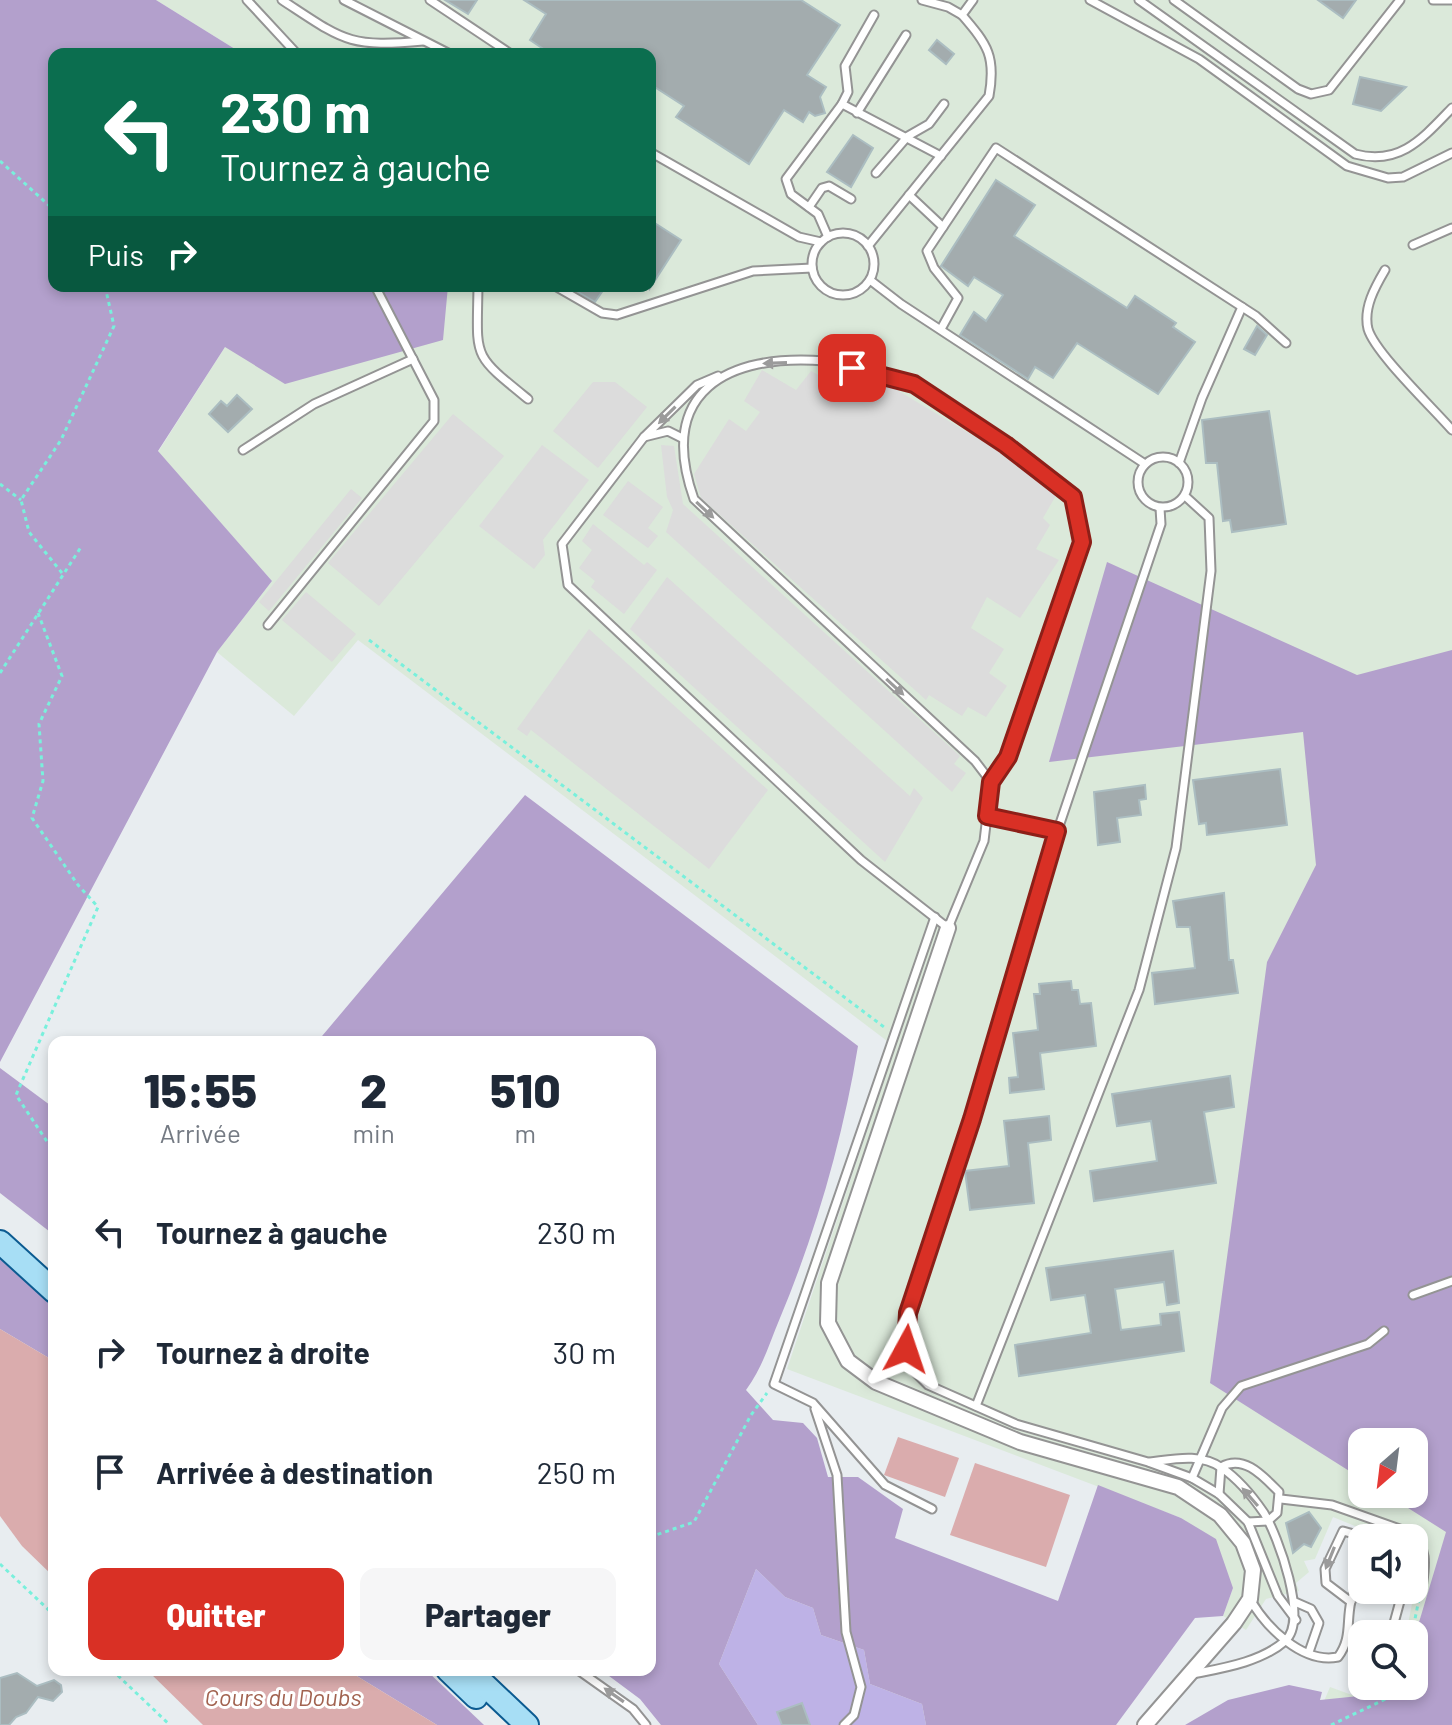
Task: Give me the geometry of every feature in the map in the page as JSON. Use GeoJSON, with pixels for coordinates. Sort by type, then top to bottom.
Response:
{"type":"FeatureCollection","features":[{"type":"Feature","properties":{"kind":"main road"},"geometry":{"type":"LineString","coordinates":[[0,1226],[48,1268]]}},
{"type":"Feature","properties":{"kind":"main road"},"geometry":{"type":"LineString","coordinates":[[0,1242],[48,1286]]}},
{"type":"Feature","properties":{"kind":"main road"},"geometry":{"type":"LineString","coordinates":[[454,1676],[506,1725]]}},
{"type":"Feature","properties":{"kind":"main road"},"geometry":{"type":"LineString","coordinates":[[475,1676],[527,1725]]}},
{"type":"Feature","properties":{"kind":"street"},"geometry":{"type":"LineString","coordinates":[[948,928],[829,1283],[828,1323],[848,1361],[876,1382],[926,1406],[1020,1442],[1178,1487],[1220,1515],[1243,1543],[1253,1570],[1250,1599],[1190,1675],[1145,1725]]}},
{"type":"Feature","properties":{"kind":"lane"},"geometry":{"type":"LineString","coordinates":[[247,0],[290,48]]}},
{"type":"Feature","properties":{"kind":"lane"},"geometry":{"type":"LineString","coordinates":[[282,0],[349,42],[380,45],[423,41]]}},
{"type":"Feature","properties":{"kind":"lane"},"geometry":{"type":"LineString","coordinates":[[344,0],[438,48]]}},
{"type":"Feature","properties":{"kind":"lane"},"geometry":{"type":"LineString","coordinates":[[430,0],[503,48]]}},
{"type":"Feature","properties":{"kind":"lane"},"geometry":{"type":"LineString","coordinates":[[868,246],[989,96],[994,66],[982,38],[962,15],[948,7],[922,0]]}},
{"type":"Feature","properties":{"kind":"lane"},"geometry":{"type":"LineString","coordinates":[[962,15],[973,0]]}},
{"type":"Feature","properties":{"kind":"lane"},"geometry":{"type":"LineString","coordinates":[[1090,0],[1199,59],[1347,166],[1388,178],[1403,177],[1452,153]]}},
{"type":"Feature","properties":{"kind":"lane"},"geometry":{"type":"LineString","coordinates":[[1139,0],[1355,154],[1383,159],[1411,148],[1452,108]]}},
{"type":"Feature","properties":{"kind":"lane"},"geometry":{"type":"LineString","coordinates":[[1174,0],[1298,89],[1320,95],[1329,90],[1400,0]]}},
{"type":"Feature","properties":{"kind":"lane"},"geometry":{"type":"LineString","coordinates":[[1438,1],[1452,3]]}},
{"type":"Feature","properties":{"kind":"lane"},"geometry":{"type":"LineString","coordinates":[[812,268],[825,240],[818,214],[791,194],[786,179],[842,104],[848,92],[845,66],[874,15]]}},
{"type":"Feature","properties":{"kind":"lane"},"geometry":{"type":"LineString","coordinates":[[857,113],[906,35]]}},
{"type":"Feature","properties":{"kind":"lane"},"geometry":{"type":"LineString","coordinates":[[496,48],[499,45]]}},
{"type":"Feature","properties":{"kind":"lane"},"geometry":{"type":"LineString","coordinates":[[842,104],[893,134],[908,136],[941,156]]}},
{"type":"Feature","properties":{"kind":"lane"},"geometry":{"type":"LineString","coordinates":[[876,173],[908,136],[929,124],[944,104]]}},
{"type":"Feature","properties":{"kind":"lane"},"geometry":{"type":"LineString","coordinates":[[941,329],[958,298],[934,268],[927,251],[996,148],[1242,307],[1286,343]]}},
{"type":"Feature","properties":{"kind":"lane"},"geometry":{"type":"LineString","coordinates":[[656,155],[799,237],[825,240],[854,235],[868,246],[874,262],[870,280],[856,293],[837,295],[820,285],[812,268]]}},
{"type":"Feature","properties":{"kind":"lane"},"geometry":{"type":"LineString","coordinates":[[809,207],[822,188],[829,186],[851,199]]}},
{"type":"Feature","properties":{"kind":"lane"},"geometry":{"type":"LineString","coordinates":[[909,195],[943,227]]}},
{"type":"Feature","properties":{"kind":"lane"},"geometry":{"type":"LineString","coordinates":[[1413,245],[1452,228]]}},
{"type":"Feature","properties":{"kind":"lane"},"geometry":{"type":"LineString","coordinates":[[565,292],[602,313],[617,315],[753,271],[812,268]]}},
{"type":"Feature","properties":{"kind":"lane"},"geometry":{"type":"LineString","coordinates":[[1385,270],[1368,306],[1368,329],[1381,351],[1452,430]]}},
{"type":"Feature","properties":{"kind":"lane"},"geometry":{"type":"LineString","coordinates":[[870,280],[1145,464]]}},
{"type":"Feature","properties":{"kind":"lane"},"geometry":{"type":"LineString","coordinates":[[268,625],[434,421],[434,400],[378,292]]}},
{"type":"Feature","properties":{"kind":"lane"},"geometry":{"type":"LineString","coordinates":[[478,292],[477,346],[484,363],[528,399]]}},
{"type":"Feature","properties":{"kind":"lane"},"geometry":{"type":"LineString","coordinates":[[1179,463],[1202,398],[1242,307]]}},
{"type":"Feature","properties":{"kind":"lane"},"geometry":{"type":"LineString","coordinates":[[243,450],[314,404],[413,359]]}},
{"type":"Feature","properties":{"kind":"lane"},"geometry":{"type":"LineString","coordinates":[[826,361],[914,384],[1006,445],[1073,497],[1082,542],[1008,757],[991,782],[984,841],[948,928],[861,860],[568,585],[562,544],[644,437],[697,385],[725,373],[750,364],[826,361]]}},
{"type":"Feature","properties":{"kind":"lane"},"geometry":{"type":"LineString","coordinates":[[725,373],[700,395],[688,415],[682,438],[685,475],[694,499],[975,761],[991,782]]}},
{"type":"Feature","properties":{"kind":"lane"},"geometry":{"type":"LineString","coordinates":[[644,437],[668,431],[682,438]]}},
{"type":"Feature","properties":{"kind":"lane"},"geometry":{"type":"LineString","coordinates":[[1158,457],[1179,463],[1189,482],[1185,496],[1174,506],[1160,508],[1145,501],[1138,486],[1145,464],[1158,457]]}},
{"type":"Feature","properties":{"kind":"lane"},"geometry":{"type":"LineString","coordinates":[[976,1406],[1139,990],[1176,848],[1211,571],[1209,518],[1185,496]]}},
{"type":"Feature","properties":{"kind":"lane"},"geometry":{"type":"LineString","coordinates":[[1160,508],[1161,524],[1057,831],[972,1119],[908,1313],[906,1349],[914,1371],[928,1385],[1016,1424],[1148,1462],[1192,1478],[1219,1494],[1248,1522],[1278,1596],[1296,1620]]}},
{"type":"Feature","properties":{"kind":"lane"},"geometry":{"type":"LineString","coordinates":[[987,816],[1057,831]]}},
{"type":"Feature","properties":{"kind":"lane"},"geometry":{"type":"LineString","coordinates":[[932,1509],[885,1485],[813,1403],[774,1384],[935,917]]}},
{"type":"Feature","properties":{"kind":"lane"},"geometry":{"type":"LineString","coordinates":[[1413,1295],[1452,1281]]}},
{"type":"Feature","properties":{"kind":"lane"},"geometry":{"type":"LineString","coordinates":[[1192,1478],[1222,1408],[1241,1386],[1368,1344],[1384,1331]]}},
{"type":"Feature","properties":{"kind":"lane"},"geometry":{"type":"LineString","coordinates":[[813,1403],[837,1475],[846,1632],[861,1687],[854,1715],[844,1725]]}},
{"type":"Feature","properties":{"kind":"lane"},"geometry":{"type":"LineString","coordinates":[[1148,1462],[1199,1458],[1221,1467],[1250,1494],[1268,1521],[1295,1602],[1296,1620],[1285,1641],[1257,1657],[1190,1675]]}},
{"type":"Feature","properties":{"kind":"lane"},"geometry":{"type":"LineString","coordinates":[[1221,1467],[1231,1462],[1244,1462],[1279,1492],[1281,1499],[1277,1513],[1268,1521],[1248,1522]]}},
{"type":"Feature","properties":{"kind":"lane"},"geometry":{"type":"LineString","coordinates":[[1219,1494],[1221,1467]]}},
{"type":"Feature","properties":{"kind":"lane"},"geometry":{"type":"LineString","coordinates":[[1281,1499],[1332,1505],[1386,1524]]}},
{"type":"Feature","properties":{"kind":"lane"},"geometry":{"type":"LineString","coordinates":[[1348,1532],[1343,1531],[1325,1569],[1326,1583],[1348,1600]]}},
{"type":"Feature","properties":{"kind":"lane"},"geometry":{"type":"LineString","coordinates":[[1250,1599],[1285,1641],[1329,1659],[1338,1657],[1345,1647],[1351,1628],[1351,1604]]}},
{"type":"Feature","properties":{"kind":"lane"},"geometry":{"type":"LineString","coordinates":[[1295,1602],[1311,1609],[1319,1623],[1309,1652]]}},
{"type":"Feature","properties":{"kind":"lane"},"geometry":{"type":"LineString","coordinates":[[586,1676],[633,1709],[646,1725]]}},
{"type":"Feature","properties":{"kind":"path"},"geometry":{"type":"LineString","coordinates":[[0,161],[48,205]]}},
{"type":"Feature","properties":{"kind":"path"},"geometry":{"type":"LineString","coordinates":[[21,500],[61,440],[114,326],[106,292]]}},
{"type":"Feature","properties":{"kind":"path"},"geometry":{"type":"LineString","coordinates":[[0,484],[21,500],[29,532],[62,573]]}},
{"type":"Feature","properties":{"kind":"path"},"geometry":{"type":"LineString","coordinates":[[0,673],[81,547]]}},
{"type":"Feature","properties":{"kind":"path"},"geometry":{"type":"LineString","coordinates":[[38,613],[62,676],[39,724],[43,781],[32,818],[78,885],[98,907],[16,1095],[48,1143]]}},
{"type":"Feature","properties":{"kind":"path"},"geometry":{"type":"LineString","coordinates":[[369,640],[894,1034]]}},
{"type":"Feature","properties":{"kind":"path"},"geometry":{"type":"LineString","coordinates":[[656,1535],[694,1522],[751,1415],[774,1384]]}},
{"type":"Feature","properties":{"kind":"path"},"geometry":{"type":"LineString","coordinates":[[0,1564],[48,1609]]}},
{"type":"Feature","properties":{"kind":"path"},"geometry":{"type":"LineString","coordinates":[[118,1676],[170,1725]]}},
{"type":"Feature","properties":{"kind":"path"},"geometry":{"type":"LineString","coordinates":[[1331,1725],[1384,1700]]}},
{"type":"Feature","properties":{"kind":"shaded area"},"geometry":{"type":"Polygon","coordinates":[[[0,0],[156,0],[233,48],[48,48],[48,292],[447,292],[443,340],[285,384],[225,347],[158,451],[272,581],[217,652],[0,1062],[0,0]]]}},
{"type":"Feature","properties":{"kind":"shaded area"},"geometry":{"type":"Polygon","coordinates":[[[156,0],[1452,0],[1452,1725],[1314,1725],[1330,1687],[1348,1694],[1348,1700],[1428,1700],[1428,1620],[1409,1620],[1412,1604],[1428,1604],[1428,1524],[1350,1524],[1333,1517],[1315,1559],[1304,1561],[1309,1572],[1296,1583],[1299,1591],[1266,1599],[1246,1630],[1223,1616],[1233,1588],[1181,1518],[787,1369],[895,1047],[358,640],[294,716],[217,652],[272,581],[158,452],[260,292],[656,292],[656,48],[233,48],[156,0]]]}},
{"type":"Feature","properties":{"kind":"shaded area"},"geometry":{"type":"Polygon","coordinates":[[[762,370],[796,390],[811,371],[844,389],[852,376],[881,395],[887,384],[1007,456],[1058,492],[1043,518],[1050,525],[1036,549],[1059,560],[1020,618],[987,597],[971,628],[1004,649],[989,673],[1007,686],[986,717],[968,707],[962,716],[929,695],[926,700],[701,498],[694,474],[729,419],[746,431],[760,412],[744,401],[762,370]]]}},
{"type":"Feature","properties":{"kind":"shaded area"},"geometry":{"type":"Polygon","coordinates":[[[593,382],[615,382],[647,407],[598,468],[553,431],[593,382]]]}},
{"type":"Feature","properties":{"kind":"shaded area"},"geometry":{"type":"Polygon","coordinates":[[[453,414],[504,456],[379,606],[328,563],[453,414]]]}},
{"type":"Feature","properties":{"kind":"shaded area"},"geometry":{"type":"Polygon","coordinates":[[[542,445],[589,480],[543,540],[545,555],[534,569],[479,526],[542,445]]]}},
{"type":"Feature","properties":{"kind":"shaded area"},"geometry":{"type":"Polygon","coordinates":[[[661,445],[674,446],[683,504],[960,756],[954,764],[966,773],[952,792],[666,532],[673,510],[667,497],[661,445]]]}},
{"type":"Feature","properties":{"kind":"shaded area"},"geometry":{"type":"Polygon","coordinates":[[[628,481],[663,507],[648,528],[658,536],[648,548],[603,515],[628,481]]]}},
{"type":"Feature","properties":{"kind":"shaded area"},"geometry":{"type":"Polygon","coordinates":[[[351,489],[362,498],[269,611],[259,602],[351,489]]]}},
{"type":"Feature","properties":{"kind":"shaded area"},"geometry":{"type":"Polygon","coordinates":[[[593,524],[644,565],[647,562],[657,570],[624,614],[591,587],[595,581],[579,568],[592,550],[582,541],[593,524]]]}},
{"type":"Feature","properties":{"kind":"shaded area"},"geometry":{"type":"Polygon","coordinates":[[[1107,562],[1357,675],[1452,650],[1452,1725],[1185,1725],[1228,1700],[1289,1685],[1322,1692],[1320,1700],[1348,1697],[1348,1700],[1428,1700],[1428,1620],[1420,1620],[1424,1604],[1428,1604],[1428,1592],[1446,1532],[1408,1508],[1428,1508],[1428,1428],[1348,1428],[1348,1470],[1210,1383],[1267,962],[1316,865],[1303,732],[1049,762],[1107,562]]]}},
{"type":"Feature","properties":{"kind":"shaded area"},"geometry":{"type":"Polygon","coordinates":[[[667,577],[910,796],[914,788],[923,798],[885,862],[630,629],[667,577]]]}},
{"type":"Feature","properties":{"kind":"shaded area"},"geometry":{"type":"Polygon","coordinates":[[[306,592],[356,634],[332,662],[282,620],[306,592]]]}},
{"type":"Feature","properties":{"kind":"shaded area"},"geometry":{"type":"Polygon","coordinates":[[[589,629],[768,790],[709,869],[531,730],[527,736],[517,729],[589,629]]]}},
{"type":"Feature","properties":{"kind":"shaded area"},"geometry":{"type":"Polygon","coordinates":[[[525,795],[858,1046],[845,1115],[817,1218],[765,1355],[746,1390],[773,1420],[803,1423],[817,1438],[828,1477],[858,1477],[903,1509],[895,1538],[1058,1601],[1098,1485],[1181,1518],[1216,1539],[1233,1588],[1223,1616],[1195,1618],[1116,1725],[926,1725],[922,1704],[870,1684],[864,1650],[821,1635],[813,1608],[785,1597],[756,1569],[719,1664],[758,1725],[661,1725],[640,1699],[609,1676],[656,1676],[656,1036],[322,1036],[525,795]]]}},
{"type":"Feature","properties":{"kind":"shaded area"},"geometry":{"type":"Polygon","coordinates":[[[0,1068],[48,1104],[48,1230],[0,1193],[0,1068]]]}},
{"type":"Feature","properties":{"kind":"shaded area"},"geometry":{"type":"Polygon","coordinates":[[[0,1259],[48,1302],[48,1357],[0,1329],[0,1259]]]}},
{"type":"Feature","properties":{"kind":"shaded area"},"geometry":{"type":"Polygon","coordinates":[[[756,1569],[785,1597],[813,1608],[821,1635],[864,1650],[870,1684],[922,1704],[926,1725],[758,1725],[719,1664],[756,1569]]]}},
{"type":"Feature","properties":{"kind":"shaded area"},"geometry":{"type":"Polygon","coordinates":[[[357,1676],[432,1676],[484,1725],[437,1725],[357,1676]]]}},
{"type":"Feature","properties":{"kind":"water"},"geometry":{"type":"Polygon","coordinates":[[[0,1329],[48,1357],[48,1571],[22,1546],[0,1516],[0,1329]]]}},
{"type":"Feature","properties":{"kind":"water"},"geometry":{"type":"Polygon","coordinates":[[[898,1437],[959,1458],[945,1497],[884,1475],[898,1437]]]}},
{"type":"Feature","properties":{"kind":"water"},"geometry":{"type":"Polygon","coordinates":[[[975,1463],[1070,1495],[1046,1567],[950,1535],[975,1463]]]}},
{"type":"Feature","properties":{"kind":"water","name":"Cours du Doubs"},"geometry":{"type":"Polygon","coordinates":[[[153,1676],[357,1676],[437,1725],[203,1725],[153,1676]]]}},
{"type":"Feature","properties":{"kind":"building"},"geometry":{"type":"Polygon","coordinates":[[[445,0],[477,0],[468,14],[445,0]]]}},
{"type":"Feature","properties":{"kind":"building"},"geometry":{"type":"Polygon","coordinates":[[[524,0],[801,0],[840,25],[807,75],[826,87],[820,97],[825,113],[815,116],[809,112],[803,122],[784,110],[749,164],[676,117],[684,106],[656,88],[656,48],[542,48],[530,40],[546,14],[524,0]]]}},
{"type":"Feature","properties":{"kind":"building"},"geometry":{"type":"Polygon","coordinates":[[[1318,0],[1356,0],[1343,18],[1318,0]]]}},
{"type":"Feature","properties":{"kind":"building"},"geometry":{"type":"Polygon","coordinates":[[[937,40],[954,54],[946,64],[929,50],[937,40]]]}},
{"type":"Feature","properties":{"kind":"building"},"geometry":{"type":"Polygon","coordinates":[[[1360,77],[1406,87],[1381,111],[1353,104],[1360,77]]]}},
{"type":"Feature","properties":{"kind":"building"},"geometry":{"type":"Polygon","coordinates":[[[853,135],[873,148],[851,187],[827,172],[853,135]]]}},
{"type":"Feature","properties":{"kind":"building"},"geometry":{"type":"Polygon","coordinates":[[[996,180],[1035,205],[1014,236],[1127,308],[1135,296],[1176,323],[1173,327],[1195,342],[1158,394],[1077,343],[1053,378],[1035,367],[1028,379],[960,335],[974,312],[986,321],[1003,295],[974,277],[968,286],[941,266],[996,180]]]}},
{"type":"Feature","properties":{"kind":"building"},"geometry":{"type":"Polygon","coordinates":[[[656,224],[681,240],[656,279],[656,224]]]}},
{"type":"Feature","properties":{"kind":"building"},"geometry":{"type":"Polygon","coordinates":[[[578,292],[602,292],[595,302],[578,292]]]}},
{"type":"Feature","properties":{"kind":"building"},"geometry":{"type":"Polygon","coordinates":[[[1257,326],[1267,335],[1255,355],[1244,349],[1257,326]]]}},
{"type":"Feature","properties":{"kind":"building"},"geometry":{"type":"Polygon","coordinates":[[[237,395],[252,409],[228,432],[209,414],[221,401],[227,406],[237,395]]]}},
{"type":"Feature","properties":{"kind":"building"},"geometry":{"type":"Polygon","coordinates":[[[1269,411],[1286,524],[1232,532],[1230,520],[1223,521],[1217,463],[1206,463],[1202,420],[1269,411]]]}},
{"type":"Feature","properties":{"kind":"building"},"geometry":{"type":"Polygon","coordinates":[[[1280,769],[1287,825],[1207,835],[1206,823],[1199,824],[1193,780],[1280,769]]]}},
{"type":"Feature","properties":{"kind":"building"},"geometry":{"type":"Polygon","coordinates":[[[1145,785],[1146,799],[1139,800],[1141,815],[1117,818],[1120,842],[1098,845],[1094,792],[1145,785]]]}},
{"type":"Feature","properties":{"kind":"building"},"geometry":{"type":"Polygon","coordinates":[[[1224,893],[1229,960],[1233,960],[1238,993],[1155,1004],[1152,973],[1195,968],[1190,927],[1177,927],[1173,901],[1224,893]]]}},
{"type":"Feature","properties":{"kind":"building"},"geometry":{"type":"Polygon","coordinates":[[[1071,981],[1072,990],[1078,990],[1080,1004],[1091,1003],[1096,1046],[1040,1053],[1044,1089],[1010,1093],[1009,1078],[1018,1077],[1013,1033],[1038,1030],[1034,994],[1040,994],[1039,984],[1071,981]]]}},
{"type":"Feature","properties":{"kind":"building"},"geometry":{"type":"Polygon","coordinates":[[[1230,1076],[1234,1107],[1204,1112],[1216,1183],[1094,1201],[1090,1171],[1157,1161],[1151,1121],[1117,1126],[1112,1094],[1230,1076]]]}},
{"type":"Feature","properties":{"kind":"building"},"geometry":{"type":"Polygon","coordinates":[[[1049,1116],[1051,1140],[1028,1143],[1034,1203],[970,1210],[965,1171],[1009,1166],[1004,1121],[1049,1116]]]}},
{"type":"Feature","properties":{"kind":"building"},"geometry":{"type":"Polygon","coordinates":[[[1173,1251],[1179,1303],[1167,1305],[1164,1282],[1115,1289],[1121,1330],[1161,1325],[1160,1314],[1179,1312],[1184,1351],[1019,1376],[1015,1345],[1091,1333],[1085,1295],[1051,1300],[1046,1268],[1173,1251]]]}},
{"type":"Feature","properties":{"kind":"building"},"geometry":{"type":"Polygon","coordinates":[[[1309,1512],[1321,1528],[1311,1547],[1304,1544],[1293,1553],[1286,1523],[1309,1512]]]}},
{"type":"Feature","properties":{"kind":"building"},"geometry":{"type":"Polygon","coordinates":[[[17,1673],[37,1686],[54,1680],[61,1685],[62,1692],[53,1701],[38,1697],[26,1713],[16,1717],[9,1725],[0,1725],[0,1678],[17,1673]]]}},
{"type":"Feature","properties":{"kind":"building"},"geometry":{"type":"Polygon","coordinates":[[[802,1703],[810,1725],[782,1725],[777,1712],[802,1703]]]}},
{"type":"Feature","properties":{"kind":"route"},"geometry":{"type":"LineString","coordinates":[[852,368],[914,384],[1006,445],[1073,497],[1082,542],[1008,757],[991,782],[987,816],[1057,831],[972,1119],[908,1313],[906,1349]]}}]}
